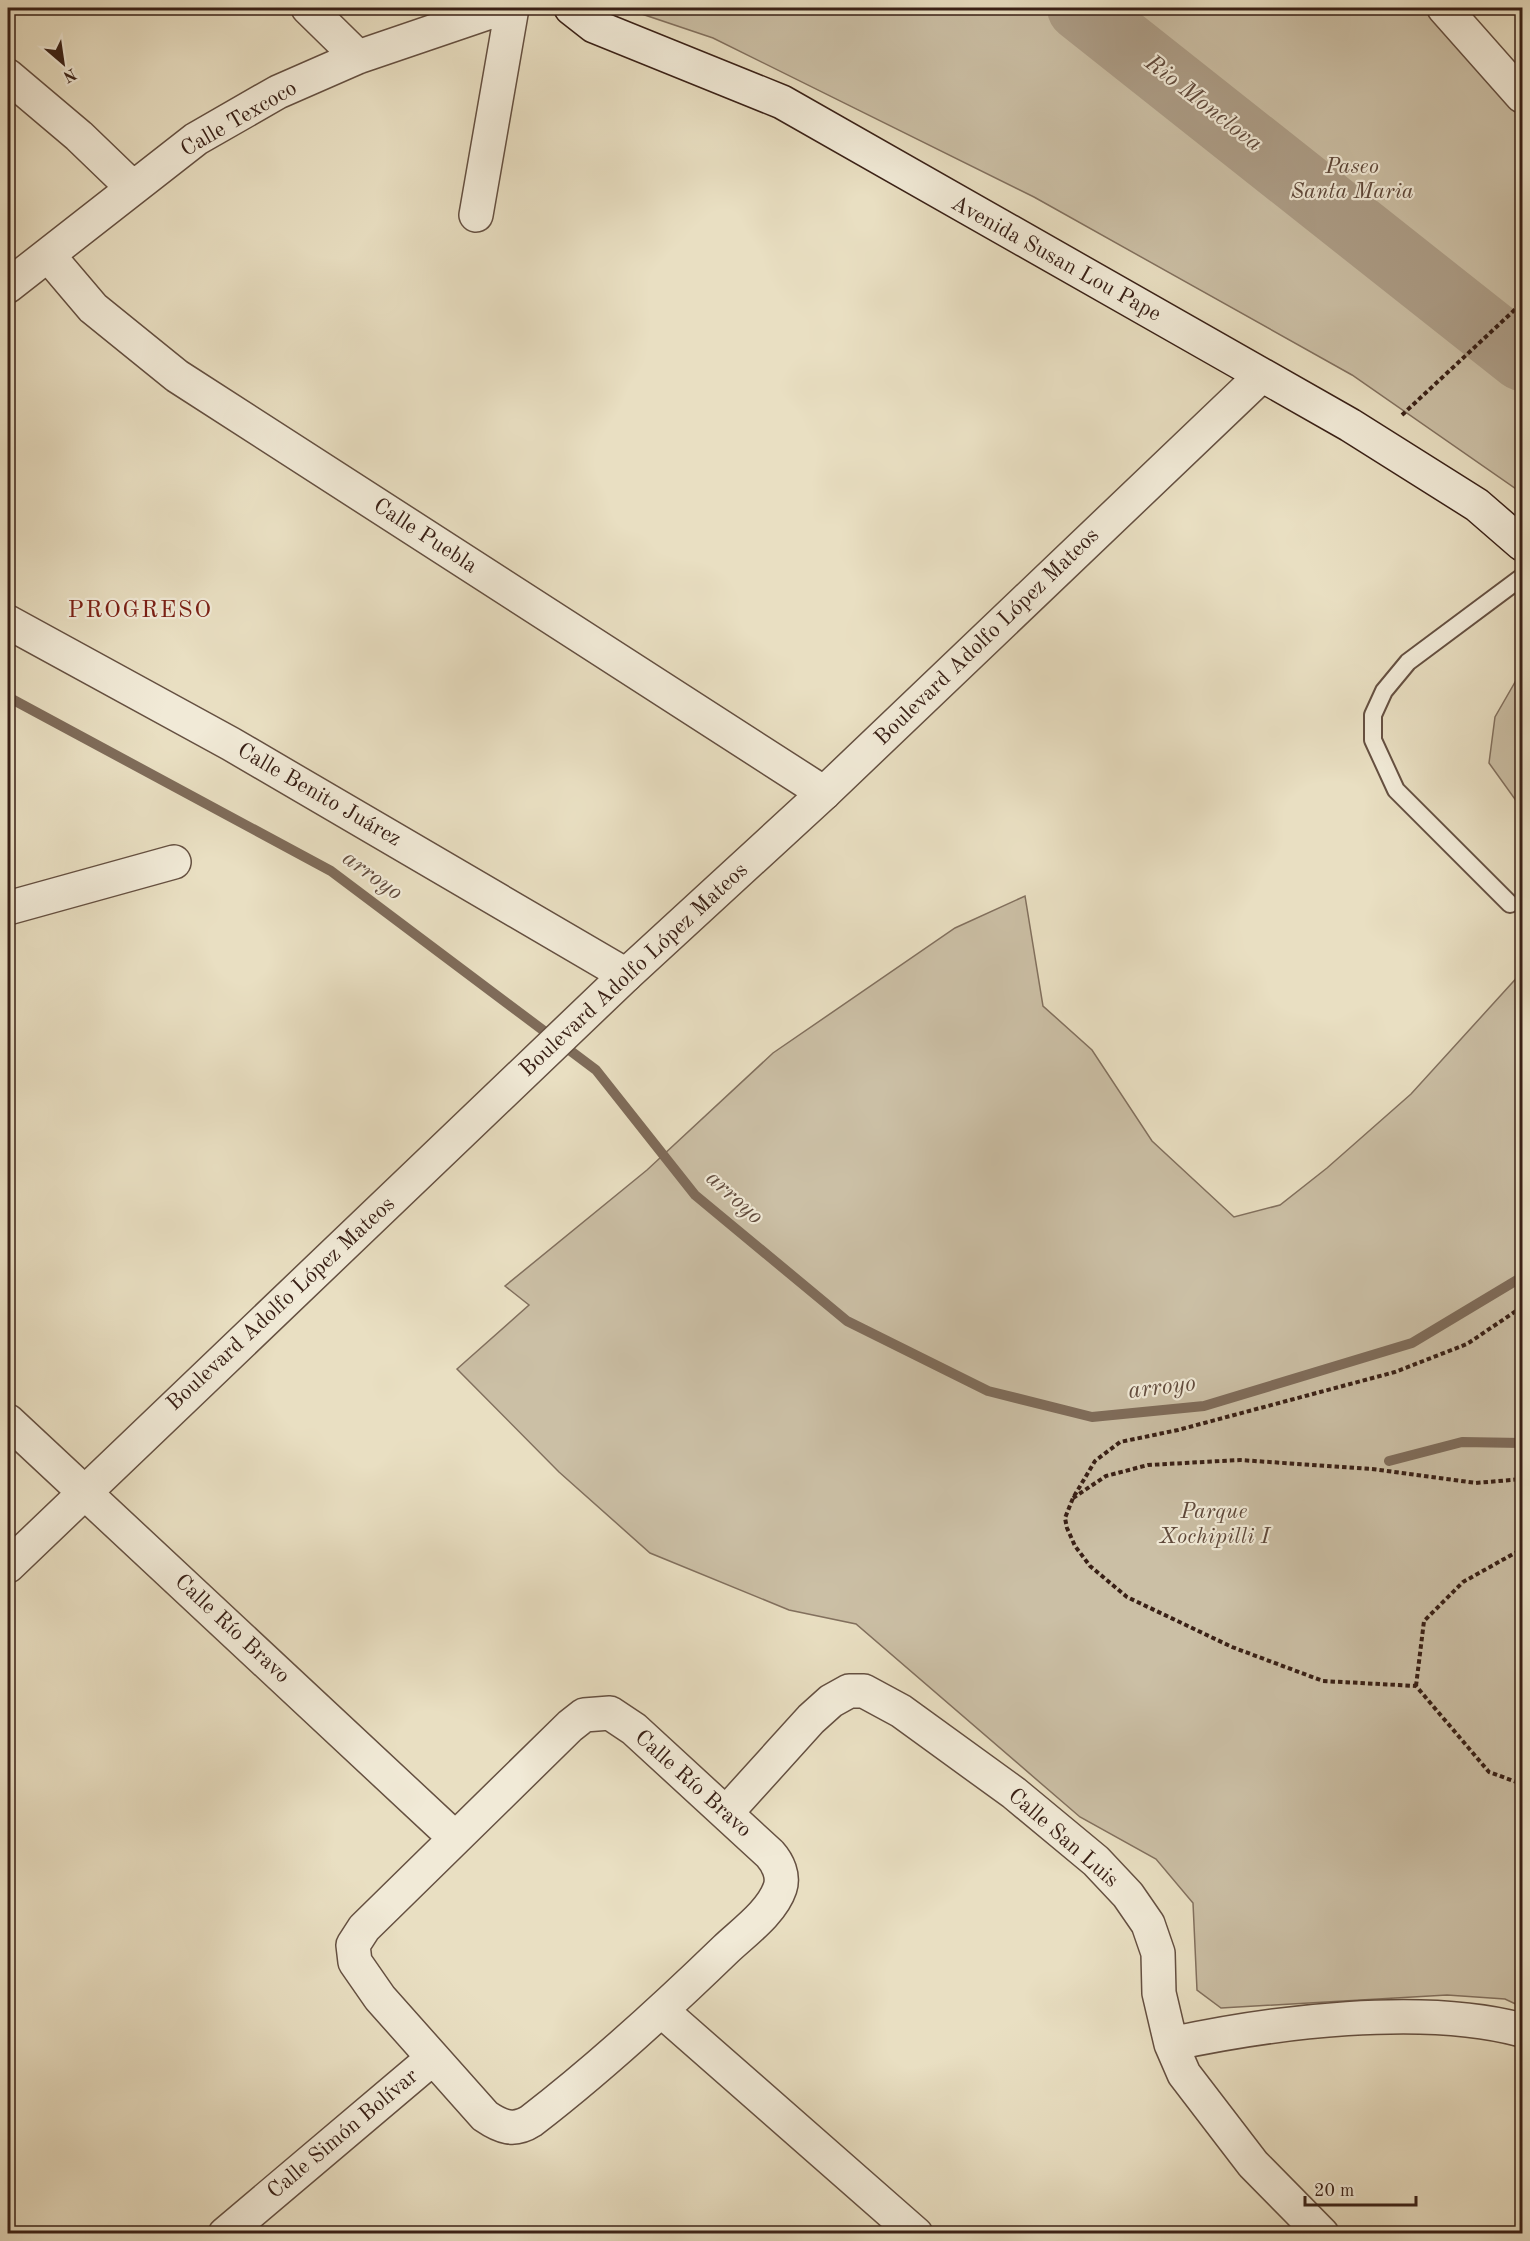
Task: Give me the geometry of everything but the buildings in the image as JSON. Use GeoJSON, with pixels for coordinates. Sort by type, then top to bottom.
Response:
{"type":"FeatureCollection","features":[{"type":"Feature","properties":{"kind":"street"},"geometry":{"type":"LineString","coordinates":[[308,8],[358,57]]}},
{"type":"Feature","properties":{"kind":"street","name":"Calle Texcoco"},"geometry":{"type":"LineString","coordinates":[[8,286],[196,139],[278,93],[358,57],[502,8]]}},
{"type":"Feature","properties":{"kind":"street"},"geometry":{"type":"LineString","coordinates":[[477,215],[512,8]]}},
{"type":"Feature","properties":{"kind":"street","name":"Avenida Susan Lou Pape"},"geometry":{"type":"LineString","coordinates":[[571,8],[594,26],[782,102],[1374,440],[1477,505],[1522,544]]}},
{"type":"Feature","properties":{"kind":"street"},"geometry":{"type":"LineString","coordinates":[[1444,8],[1522,96]]}},
{"type":"Feature","properties":{"kind":"street"},"geometry":{"type":"LineString","coordinates":[[8,76],[79,136],[133,188]]}},
{"type":"Feature","properties":{"kind":"street","name":"Calle Puebla"},"geometry":{"type":"LineString","coordinates":[[48,255],[93,308],[177,376],[824,793]]}},
{"type":"Feature","properties":{"kind":"street","name":"Boulevard Adolfo López Mateos"},"geometry":{"type":"LineString","coordinates":[[8,1566],[620,981],[824,793],[1261,376]]}},
{"type":"Feature","properties":{"kind":"street","name":"Calle Benito Juárez"},"geometry":{"type":"LineString","coordinates":[[8,622],[231,744],[620,981]]}},
{"type":"Feature","properties":{"kind":"street"},"geometry":{"type":"LineString","coordinates":[[8,909],[174,862]]}},
{"type":"Feature","properties":{"kind":"street","name":"Calle Río Bravo"},"geometry":{"type":"LineString","coordinates":[[8,1421],[455,1838]]}},
{"type":"Feature","properties":{"kind":"street","name":"Calle San Luis"},"geometry":{"type":"LineString","coordinates":[[726,1813],[811,1719],[831,1701],[849,1691],[875,1694],[1014,1793],[1096,1861],[1128,1895],[1148,1924],[1158,1953],[1160,1993],[1171,2044],[1184,2074],[1209,2110],[1253,2164],[1322,2234]]}},
{"type":"Feature","properties":{"kind":"street","name":"Calle Río Bravo"},"geometry":{"type":"LineString","coordinates":[[610,1713],[634,1729],[726,1813],[775,1860],[781,1875],[781,1886],[773,1901],[662,2011],[544,2111],[516,2128],[507,2128],[485,2116],[380,1998],[355,1962],[352,1952],[356,1938],[364,1928],[570,1726],[584,1715],[610,1713]]}},
{"type":"Feature","properties":{"kind":"street"},"geometry":{"type":"LineString","coordinates":[[662,2011],[916,2234]]}},
{"type":"Feature","properties":{"kind":"street"},"geometry":{"type":"LineString","coordinates":[[1171,2044],[1243,2028],[1368,2019],[1426,2018],[1495,2022],[1522,2030]]}},
{"type":"Feature","properties":{"kind":"street","name":"Calle Simón Bolívar"},"geometry":{"type":"LineString","coordinates":[[225,2234],[433,2058]]}},
{"type":"Feature","properties":{"kind":"lane"},"geometry":{"type":"LineString","coordinates":[[1510,904],[1396,790],[1372,740],[1373,715],[1384,691],[1408,662],[1522,577]]}},
{"type":"Feature","properties":{"kind":"path"},"geometry":{"type":"LineString","coordinates":[[1374,440],[1522,303]]}},
{"type":"Feature","properties":{"kind":"path"},"geometry":{"type":"LineString","coordinates":[[1522,1307],[1467,1344],[1395,1372],[1178,1430],[1120,1442],[1095,1461],[1073,1498],[1065,1518],[1076,1546],[1090,1566],[1127,1596],[1232,1647],[1323,1681],[1416,1686],[1489,1772],[1522,1784]]}},
{"type":"Feature","properties":{"kind":"path"},"geometry":{"type":"LineString","coordinates":[[1073,1498],[1106,1476],[1148,1465],[1240,1460],[1372,1469],[1476,1483],[1522,1479]]}},
{"type":"Feature","properties":{"kind":"path"},"geometry":{"type":"LineString","coordinates":[[1416,1686],[1424,1621],[1463,1582],[1522,1549]]}},
{"type":"Feature","properties":{"kind":"green space","name":"Paseo Santa Maria"},"geometry":{"type":"Polygon","coordinates":[[[1429,8],[1522,114],[1522,493],[1352,375],[1034,197],[713,38],[627,9],[1429,8]]]}},
{"type":"Feature","properties":{"kind":"green space"},"geometry":{"type":"Polygon","coordinates":[[[1522,670],[1522,809],[1489,763],[1495,717],[1522,670]]]}},
{"type":"Feature","properties":{"kind":"green space","name":"Parque Xochipilli I"},"geometry":{"type":"Polygon","coordinates":[[[1025,896],[1043,1006],[1092,1050],[1152,1141],[1234,1217],[1280,1205],[1327,1168],[1411,1094],[1522,972],[1522,2007],[1505,1999],[1447,1995],[1221,2008],[1197,1990],[1193,1903],[1156,1859],[1080,1817],[856,1624],[789,1610],[650,1553],[559,1472],[457,1369],[529,1305],[505,1286],[647,1170],[773,1053],[955,928],[1025,896]]]}},
{"type":"Feature","properties":{"kind":"waterway","name":"Rio Monclova"},"geometry":{"type":"LineString","coordinates":[[1080,8],[1522,358]]}},
{"type":"Feature","properties":{"kind":"waterway","name":"arroyo"},"geometry":{"type":"LineString","coordinates":[[8,697],[331,871],[596,1070],[695,1195],[847,1321],[988,1391],[1092,1417],[1204,1406],[1412,1343],[1522,1277]]}},
{"type":"Feature","properties":{"kind":"waterway"},"geometry":{"type":"LineString","coordinates":[[1389,1461],[1462,1442],[1522,1443]]}},
{"type":"Feature","properties":{"kind":"district","name":"PROGRESO"},"geometry":{"type":"Point","coordinates":[140,611]}}]}
